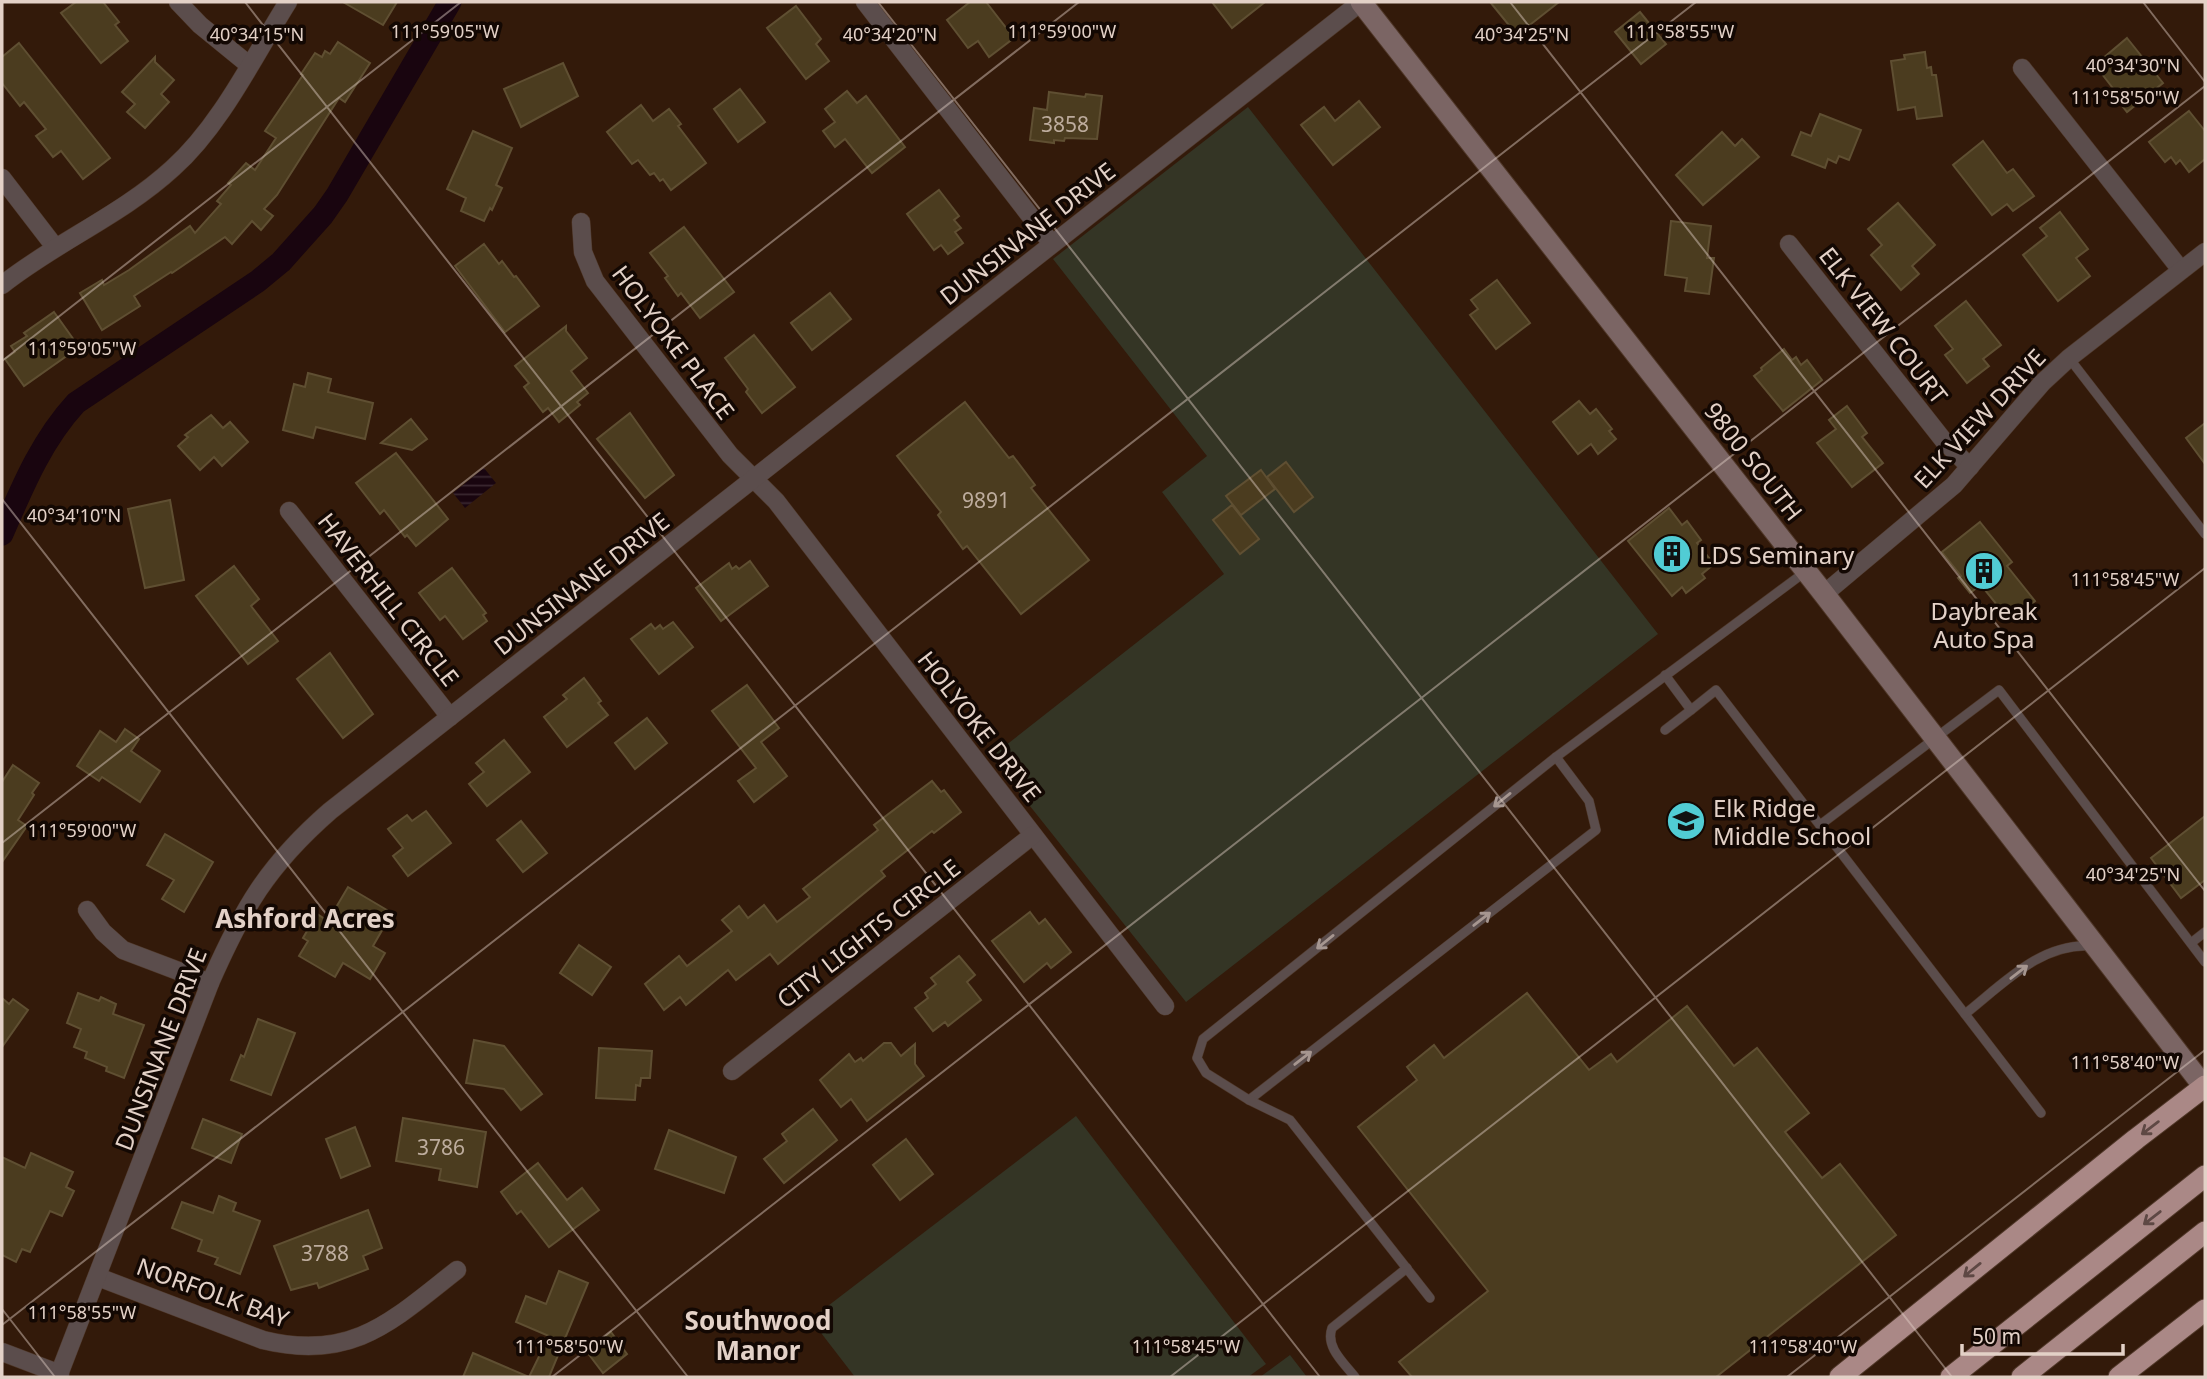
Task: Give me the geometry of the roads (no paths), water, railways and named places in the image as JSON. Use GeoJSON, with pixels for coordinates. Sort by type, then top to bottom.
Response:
{"type":"FeatureCollection","features":[{"type":"Feature","properties":{"kind":"highway"},"geometry":{"type":"LineString","coordinates":[[1840,1377],[2136,1139],[2205,1087]]}},
{"type":"Feature","properties":{"kind":"highway"},"geometry":{"type":"LineString","coordinates":[[1951,1377],[2205,1175]]}},
{"type":"Feature","properties":{"kind":"highway"},"geometry":{"type":"LineString","coordinates":[[2022,1377],[2205,1232]]}},
{"type":"Feature","properties":{"kind":"highway"},"geometry":{"type":"LineString","coordinates":[[2119,1377],[2205,1310]]}},
{"type":"Feature","properties":{"kind":"main road","name":"9800 SOUTH"},"geometry":{"type":"LineString","coordinates":[[1361,2],[2205,1087]]}},
{"type":"Feature","properties":{"kind":"street"},"geometry":{"type":"LineString","coordinates":[[178,2],[200,25],[249,65]]}},
{"type":"Feature","properties":{"kind":"street"},"geometry":{"type":"LineString","coordinates":[[2,285],[55,247],[120,208],[175,167],[217,116],[288,2]]}},
{"type":"Feature","properties":{"kind":"street"},"geometry":{"type":"LineString","coordinates":[[865,2],[1052,244]]}},
{"type":"Feature","properties":{"kind":"street","name":"DUNSINANE DRIVE"},"geometry":{"type":"LineString","coordinates":[[59,1376],[210,983],[249,901],[273,867],[300,837],[1361,2]]}},
{"type":"Feature","properties":{"kind":"street"},"geometry":{"type":"LineString","coordinates":[[2022,68],[2181,270]]}},
{"type":"Feature","properties":{"kind":"street"},"geometry":{"type":"LineString","coordinates":[[2,178],[55,247]]}},
{"type":"Feature","properties":{"kind":"street","name":"HOLYOKE PLACE"},"geometry":{"type":"LineString","coordinates":[[582,222],[583,252],[595,281],[730,455],[754,478]]}},
{"type":"Feature","properties":{"kind":"street","name":"ELK VIEW COURT"},"geometry":{"type":"LineString","coordinates":[[1789,243],[1944,441],[1970,467]]}},
{"type":"Feature","properties":{"kind":"street","name":"ELK VIEW DRIVE"},"geometry":{"type":"LineString","coordinates":[[1824,594],[1936,502],[1970,467],[2042,383],[2069,358],[2205,251]]}},
{"type":"Feature","properties":{"kind":"street","name":"HOLYOKE DRIVE"},"geometry":{"type":"LineString","coordinates":[[754,478],[784,511],[1165,1006]]}},
{"type":"Feature","properties":{"kind":"street","name":"HAVERHILL CIRCLE"},"geometry":{"type":"LineString","coordinates":[[289,511],[450,717]]}},
{"type":"Feature","properties":{"kind":"street","name":"CITY LIGHTS CIRCLE"},"geometry":{"type":"LineString","coordinates":[[732,1071],[1033,835]]}},
{"type":"Feature","properties":{"kind":"street"},"geometry":{"type":"LineString","coordinates":[[87,910],[103,932],[123,950],[210,983]]}},
{"type":"Feature","properties":{"kind":"street","name":"NORFOLK BAY"},"geometry":{"type":"LineString","coordinates":[[98,1277],[263,1340],[315,1347],[349,1341],[381,1328],[457,1270]]}},
{"type":"Feature","properties":{"kind":"street"},"geometry":{"type":"LineString","coordinates":[[2,1352],[59,1376]]}},
{"type":"Feature","properties":{"kind":"lane"},"geometry":{"type":"LineString","coordinates":[[2069,358],[2205,534]]}},
{"type":"Feature","properties":{"kind":"lane"},"geometry":{"type":"LineString","coordinates":[[1430,1298],[1290,1120],[1249,1100],[1206,1073],[1197,1058],[1203,1039],[1556,757],[1806,571]]}},
{"type":"Feature","properties":{"kind":"lane"},"geometry":{"type":"LineString","coordinates":[[1665,675],[1691,710]]}},
{"type":"Feature","properties":{"kind":"lane"},"geometry":{"type":"LineString","coordinates":[[1665,730],[1716,690],[2041,1113]]}},
{"type":"Feature","properties":{"kind":"lane"},"geometry":{"type":"LineString","coordinates":[[1820,825],[1999,690],[2205,962]]}},
{"type":"Feature","properties":{"kind":"lane"},"geometry":{"type":"LineString","coordinates":[[1249,1100],[1596,830],[1589,801],[1556,757]]}},
{"type":"Feature","properties":{"kind":"lane"},"geometry":{"type":"LineString","coordinates":[[2190,943],[2205,932]]}},
{"type":"Feature","properties":{"kind":"lane"},"geometry":{"type":"LineString","coordinates":[[1965,1014],[2043,955],[2070,946],[2096,946]]}},
{"type":"Feature","properties":{"kind":"lane"},"geometry":{"type":"LineString","coordinates":[[1355,1377],[1332,1347],[1329,1336],[1332,1328],[1406,1268]]}},
{"type":"Feature","properties":{"kind":"waterway"},"geometry":{"type":"LineString","coordinates":[[2,534],[42,449],[76,403],[258,281],[281,262],[323,215],[450,2]]}},
{"type":"Feature","properties":{"kind":"place","name":"LDS Seminary"},"geometry":{"type":"Point","coordinates":[1672,554]}},
{"type":"Feature","properties":{"kind":"place","name":"Daybreak Auto Spa"},"geometry":{"type":"Point","coordinates":[1984,571]}},
{"type":"Feature","properties":{"kind":"place","name":"Elk Ridge Middle School"},"geometry":{"type":"Point","coordinates":[1686,821]}},
{"type":"Feature","properties":{"kind":"district","name":"Ashford Acres"},"geometry":{"type":"Point","coordinates":[305,918]}},
{"type":"Feature","properties":{"kind":"district","name":"Southwood Manor"},"geometry":{"type":"Point","coordinates":[758,1335]}}]}
